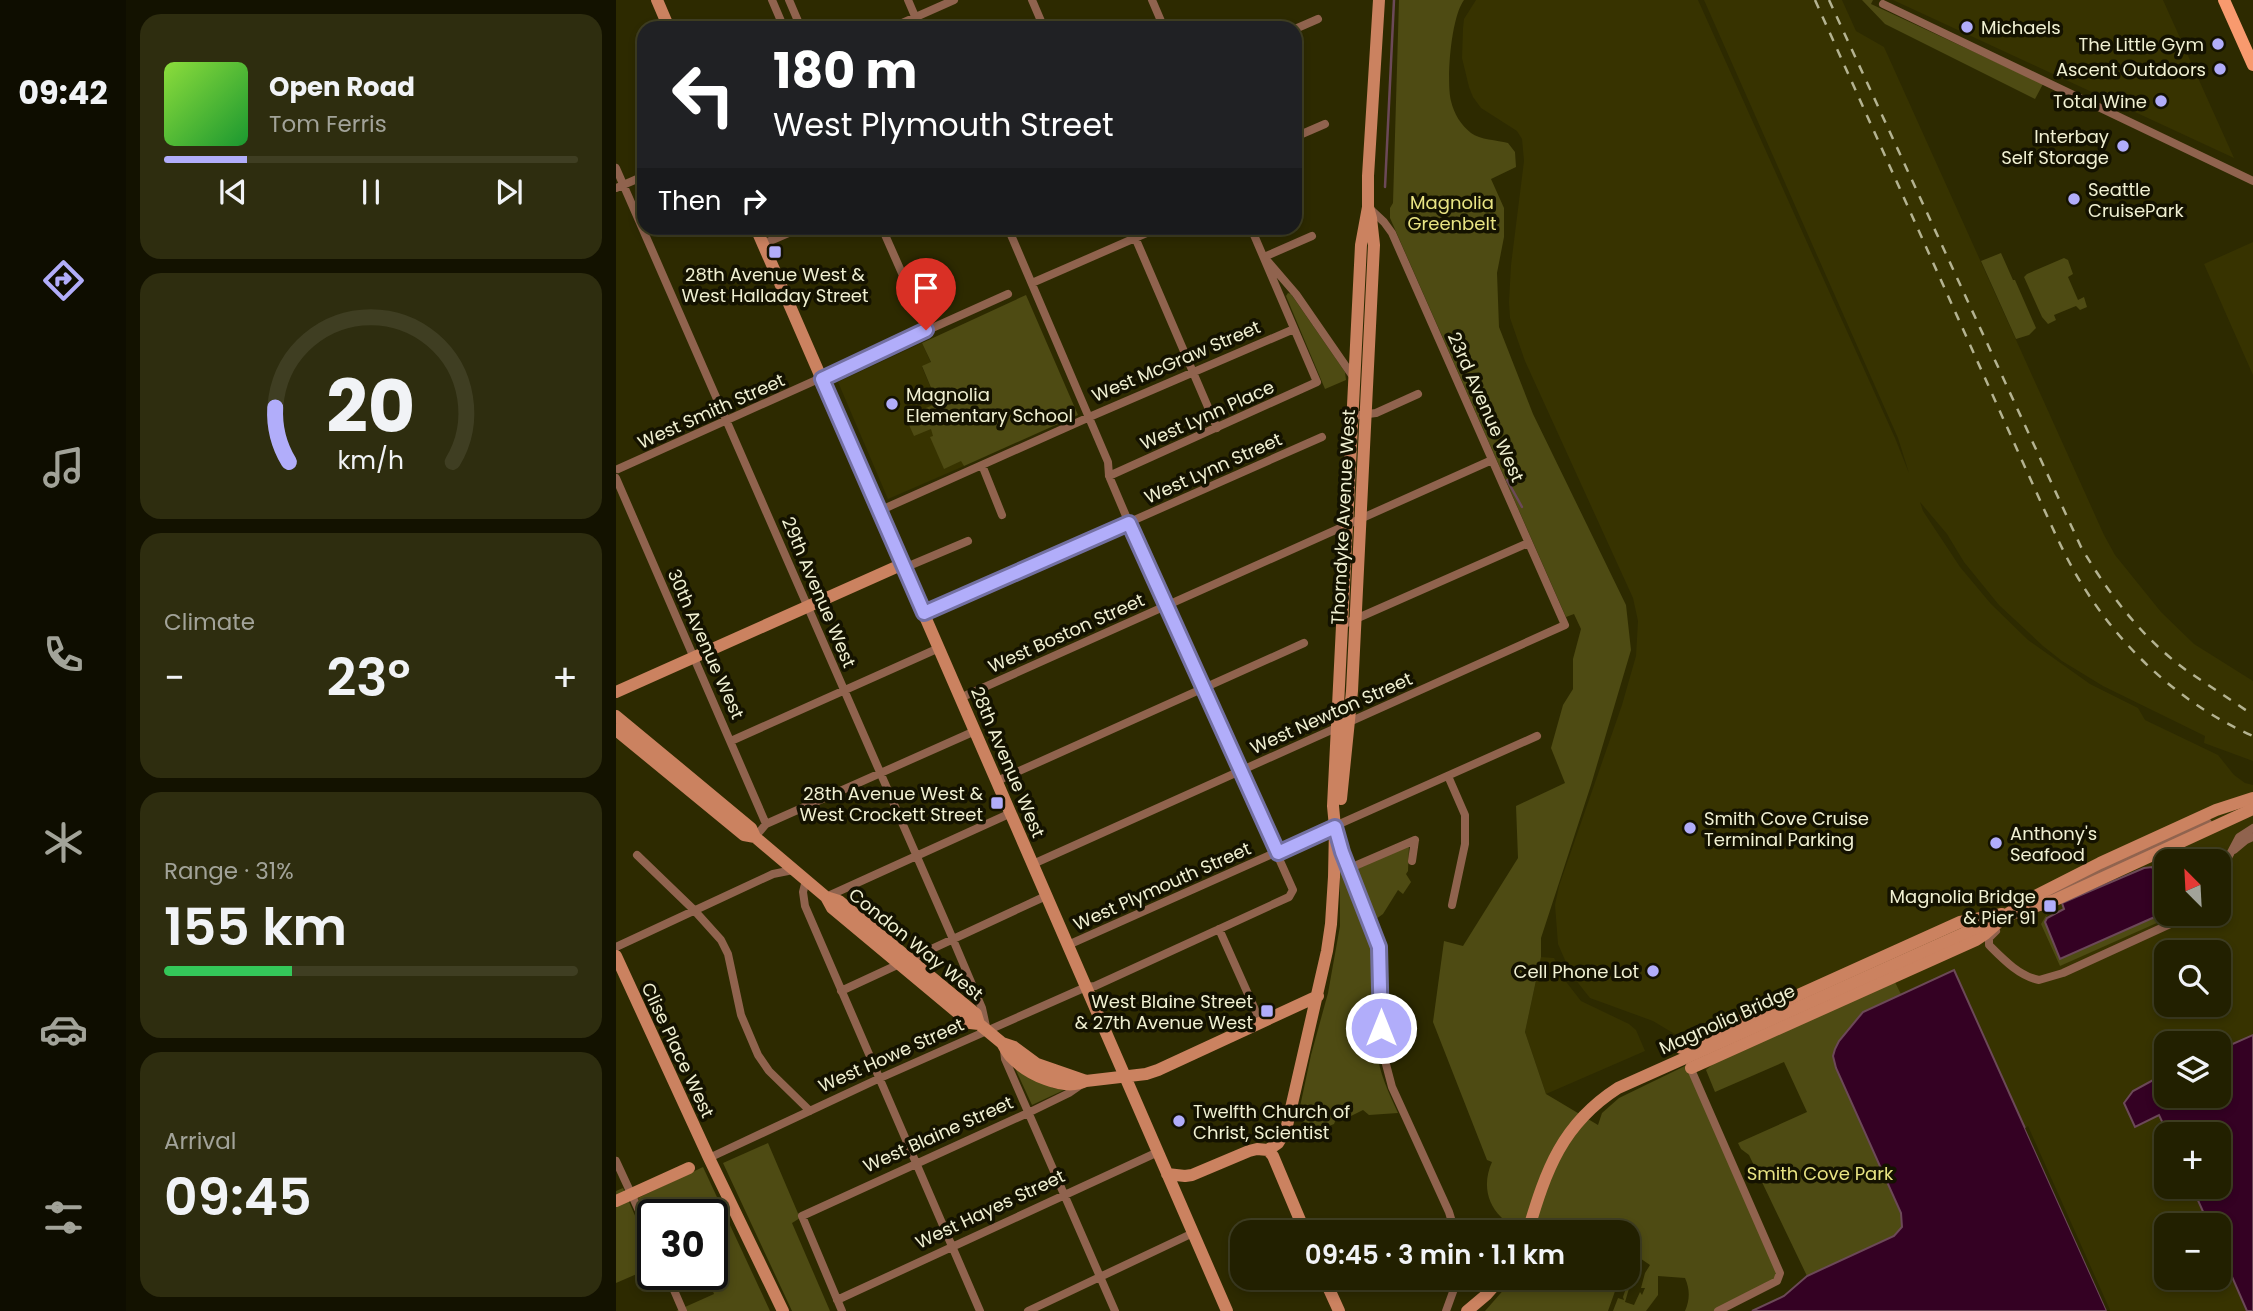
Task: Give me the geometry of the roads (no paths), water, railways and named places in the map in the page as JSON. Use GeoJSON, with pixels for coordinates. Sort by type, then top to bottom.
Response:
{"type":"FeatureCollection","features":[{"type":"Feature","properties":{"kind":"main road"},"geometry":{"type":"LineString","coordinates":[[657,0],[666,21]]}},
{"type":"Feature","properties":{"kind":"main road","name":"Thorndyke Avenue West"},"geometry":{"type":"LineString","coordinates":[[1268,1150],[1273,1137],[1289,1119],[1318,996],[1331,924],[1335,827],[1333,806],[1347,525],[1374,245],[1368,207],[1379,0]]}},
{"type":"Feature","properties":{"kind":"main road"},"geometry":{"type":"LineString","coordinates":[[2224,0],[2253,65]]}},
{"type":"Feature","properties":{"kind":"main road","name":"28th Avenue West"},"geometry":{"type":"LineString","coordinates":[[759,235],[1227,1311]]}},
{"type":"Feature","properties":{"kind":"main road","name":"Thorndyke Avenue West"},"geometry":{"type":"LineString","coordinates":[[1335,827],[1340,809],[1350,721],[1356,619],[1361,519],[1359,415]]}},
{"type":"Feature","properties":{"kind":"main road"},"geometry":{"type":"LineString","coordinates":[[616,692],[904,566]]}},
{"type":"Feature","properties":{"kind":"main road","name":"Condon Way West"},"geometry":{"type":"LineString","coordinates":[[616,716],[751,828],[755,838]]}},
{"type":"Feature","properties":{"kind":"main road","name":"Condon Way West"},"geometry":{"type":"LineString","coordinates":[[616,730],[744,835],[755,838],[806,880],[826,897],[832,908],[904,962],[970,1023],[983,1027],[1002,1043],[1014,1047],[1050,1070],[1086,1081],[1125,1077]]}},
{"type":"Feature","properties":{"kind":"main road","name":"Magnolia Bridge"},"geometry":{"type":"LineString","coordinates":[[2010,913],[2037,895],[2100,863],[2216,810],[2253,790]]}},
{"type":"Feature","properties":{"kind":"main road"},"geometry":{"type":"LineString","coordinates":[[2236,810],[2253,798]]}},
{"type":"Feature","properties":{"kind":"main road","name":"Magnolia Bridge"},"geometry":{"type":"LineString","coordinates":[[2216,810],[2253,798]]}},
{"type":"Feature","properties":{"kind":"main road"},"geometry":{"type":"LineString","coordinates":[[2236,810],[2253,807]]}},
{"type":"Feature","properties":{"kind":"main road","name":"Magnolia Bridge"},"geometry":{"type":"LineString","coordinates":[[1530,1220],[1556,1152],[1579,1121],[1608,1095],[1631,1082],[2010,913],[2055,900],[2253,807]]}},
{"type":"Feature","properties":{"kind":"main road"},"geometry":{"type":"LineString","coordinates":[[1681,1048],[1960,922],[2010,913]]}},
{"type":"Feature","properties":{"kind":"main road"},"geometry":{"type":"LineString","coordinates":[[1690,1068],[1976,940],[2010,913]]}},
{"type":"Feature","properties":{"kind":"main road","name":"Clise Place West"},"geometry":{"type":"LineString","coordinates":[[616,956],[783,1311]]}},
{"type":"Feature","properties":{"kind":"main road"},"geometry":{"type":"LineString","coordinates":[[1125,1077],[1158,1070],[1318,996]]}},
{"type":"Feature","properties":{"kind":"main road"},"geometry":{"type":"LineString","coordinates":[[1167,1174],[1185,1176],[1249,1151],[1268,1150],[1300,1220]]}},
{"type":"Feature","properties":{"kind":"main road","name":"West Howe Street"},"geometry":{"type":"LineString","coordinates":[[616,1201],[709,1158]]}},
{"type":"Feature","properties":{"kind":"main road"},"geometry":{"type":"LineString","coordinates":[[1329,1290],[1339,1311]]}},
{"type":"Feature","properties":{"kind":"main road"},"geometry":{"type":"LineString","coordinates":[[1467,1311],[1490,1290]]}},
{"type":"Feature","properties":{"kind":"street"},"geometry":{"type":"LineString","coordinates":[[772,0],[781,21]]}},
{"type":"Feature","properties":{"kind":"street"},"geometry":{"type":"LineString","coordinates":[[789,0],[798,21]]}},
{"type":"Feature","properties":{"kind":"street"},"geometry":{"type":"LineString","coordinates":[[908,0],[917,21]]}},
{"type":"Feature","properties":{"kind":"street"},"geometry":{"type":"LineString","coordinates":[[907,21],[954,0]]}},
{"type":"Feature","properties":{"kind":"street"},"geometry":{"type":"LineString","coordinates":[[1032,0],[1041,21]]}},
{"type":"Feature","properties":{"kind":"street"},"geometry":{"type":"LineString","coordinates":[[1152,0],[1161,21]]}},
{"type":"Feature","properties":{"kind":"street"},"geometry":{"type":"LineString","coordinates":[[1883,4],[2253,181]]}},
{"type":"Feature","properties":{"kind":"street"},"geometry":{"type":"LineString","coordinates":[[1302,26],[1318,19]]}},
{"type":"Feature","properties":{"kind":"street"},"geometry":{"type":"LineString","coordinates":[[1302,134],[1325,124]]}},
{"type":"Feature","properties":{"kind":"street","name":"29th Avenue West"},"geometry":{"type":"LineString","coordinates":[[616,168],[620,186],[637,223]]}},
{"type":"Feature","properties":{"kind":"street"},"geometry":{"type":"LineString","coordinates":[[620,186],[637,179]]}},
{"type":"Feature","properties":{"kind":"street","name":"23rd Avenue West"},"geometry":{"type":"LineString","coordinates":[[1368,207],[1392,233],[1565,625]]}},
{"type":"Feature","properties":{"kind":"street","name":"29th Avenue West"},"geometry":{"type":"LineString","coordinates":[[643,235],[728,420],[953,939],[982,1008],[983,1027]]}},
{"type":"Feature","properties":{"kind":"street"},"geometry":{"type":"LineString","coordinates":[[763,244],[784,235]]}},
{"type":"Feature","properties":{"kind":"street"},"geometry":{"type":"LineString","coordinates":[[885,235],[926,330]]}},
{"type":"Feature","properties":{"kind":"street"},"geometry":{"type":"LineString","coordinates":[[1011,235],[1108,463],[1110,476],[1129,523],[1278,853]]}},
{"type":"Feature","properties":{"kind":"street"},"geometry":{"type":"LineString","coordinates":[[1032,283],[1140,235]]}},
{"type":"Feature","properties":{"kind":"street"},"geometry":{"type":"LineString","coordinates":[[1254,235],[1294,329]]}},
{"type":"Feature","properties":{"kind":"street"},"geometry":{"type":"LineString","coordinates":[[1264,257],[1312,236]]}},
{"type":"Feature","properties":{"kind":"street"},"geometry":{"type":"LineString","coordinates":[[1135,237],[1217,428]]}},
{"type":"Feature","properties":{"kind":"street"},"geometry":{"type":"LineString","coordinates":[[1264,257],[1296,294],[1361,381]]}},
{"type":"Feature","properties":{"kind":"street","name":"West Smith Street"},"geometry":{"type":"LineString","coordinates":[[617,473],[1008,294]]}},
{"type":"Feature","properties":{"kind":"street","name":"West McGraw Street"},"geometry":{"type":"LineString","coordinates":[[879,511],[1294,329]]}},
{"type":"Feature","properties":{"kind":"street","name":"West Lynn Place"},"geometry":{"type":"LineString","coordinates":[[1110,476],[1317,382],[1294,329]]}},
{"type":"Feature","properties":{"kind":"street"},"geometry":{"type":"LineString","coordinates":[[1359,415],[1376,413],[1418,394]]}},
{"type":"Feature","properties":{"kind":"street","name":"West Lynn Street"},"geometry":{"type":"LineString","coordinates":[[924,613],[1322,437]]}},
{"type":"Feature","properties":{"kind":"street","name":"West Boston Street"},"geometry":{"type":"LineString","coordinates":[[960,698],[1492,460]]}},
{"type":"Feature","properties":{"kind":"street"},"geometry":{"type":"LineString","coordinates":[[982,465],[1002,515]]}},
{"type":"Feature","properties":{"kind":"street","name":"30th Avenue West"},"geometry":{"type":"LineString","coordinates":[[617,473],[766,824]]}},
{"type":"Feature","properties":{"kind":"street"},"geometry":{"type":"LineString","coordinates":[[904,566],[968,541]]}},
{"type":"Feature","properties":{"kind":"street"},"geometry":{"type":"LineString","coordinates":[[1342,625],[1528,543]]}},
{"type":"Feature","properties":{"kind":"street","name":"West Newton Street"},"geometry":{"type":"LineString","coordinates":[[1032,864],[1565,625]]}},
{"type":"Feature","properties":{"kind":"street"},"geometry":{"type":"LineString","coordinates":[[997,781],[1304,643]]}},
{"type":"Feature","properties":{"kind":"street"},"geometry":{"type":"LineString","coordinates":[[731,741],[939,648]]}},
{"type":"Feature","properties":{"kind":"street"},"geometry":{"type":"LineString","coordinates":[[755,838],[766,824],[975,731]]}},
{"type":"Feature","properties":{"kind":"street","name":"West Plymouth Street"},"geometry":{"type":"LineString","coordinates":[[1068,945],[1537,736]]}},
{"type":"Feature","properties":{"kind":"street"},"geometry":{"type":"LineString","coordinates":[[1448,776],[1465,815],[1465,844],[1452,905]]}},
{"type":"Feature","properties":{"kind":"street"},"geometry":{"type":"LineString","coordinates":[[2165,926],[2044,980],[2033,980],[2021,973],[2004,961],[1989,945],[1989,937],[2032,905],[2236,810]]}},
{"type":"Feature","properties":{"kind":"street"},"geometry":{"type":"LineString","coordinates":[[826,897],[1011,813]]}},
{"type":"Feature","properties":{"kind":"street"},"geometry":{"type":"LineString","coordinates":[[1335,827],[1379,947],[1381,1039],[1385,1066],[1451,1220]]}},
{"type":"Feature","properties":{"kind":"street"},"geometry":{"type":"LineString","coordinates":[[2231,850],[2239,837],[2253,828]]}},
{"type":"Feature","properties":{"kind":"street"},"geometry":{"type":"LineString","coordinates":[[2231,853],[2253,837]]}},
{"type":"Feature","properties":{"kind":"street"},"geometry":{"type":"LineString","coordinates":[[1349,870],[1415,840],[1412,861]]}},
{"type":"Feature","properties":{"kind":"street","name":"West Howe Street"},"geometry":{"type":"LineString","coordinates":[[709,1158],[983,1027],[1086,986],[1095,986],[1289,897],[1293,890],[1278,853]]}},
{"type":"Feature","properties":{"kind":"street"},"geometry":{"type":"LineString","coordinates":[[637,855],[721,940],[728,954],[741,1016],[758,1055],[769,1071],[810,1111]]}},
{"type":"Feature","properties":{"kind":"street"},"geometry":{"type":"LineString","coordinates":[[616,947],[773,874],[793,870]]}},
{"type":"Feature","properties":{"kind":"street"},"geometry":{"type":"LineString","coordinates":[[806,880],[804,906],[979,1311]]}},
{"type":"Feature","properties":{"kind":"street"},"geometry":{"type":"LineString","coordinates":[[841,991],[1046,896]]}},
{"type":"Feature","properties":{"kind":"street"},"geometry":{"type":"LineString","coordinates":[[1219,929],[1261,1023]]}},
{"type":"Feature","properties":{"kind":"street"},"geometry":{"type":"LineString","coordinates":[[1002,1043],[1005,1059],[1115,1311]]}},
{"type":"Feature","properties":{"kind":"street"},"geometry":{"type":"LineString","coordinates":[[1681,1048],[1780,1270],[1777,1281],[1717,1311]]}},
{"type":"Feature","properties":{"kind":"street","name":"West Blaine Street"},"geometry":{"type":"LineString","coordinates":[[837,1300],[802,1216],[1030,1112],[1069,1093],[1086,1081]]}},
{"type":"Feature","properties":{"kind":"street","name":"West Hayes Street"},"geometry":{"type":"LineString","coordinates":[[837,1300],[1157,1152]]}},
{"type":"Feature","properties":{"kind":"street"},"geometry":{"type":"LineString","coordinates":[[616,1161],[637,1206]]}},
{"type":"Feature","properties":{"kind":"street"},"geometry":{"type":"LineString","coordinates":[[1028,1311],[1194,1233]]}},
{"type":"Feature","properties":{"kind":"street"},"geometry":{"type":"LineString","coordinates":[[674,1290],[683,1311]]}},
{"type":"Feature","properties":{"kind":"street"},"geometry":{"type":"LineString","coordinates":[[1447,1311],[1455,1290]]}},
{"type":"Feature","properties":{"kind":"street"},"geometry":{"type":"LineString","coordinates":[[837,1300],[842,1311]]}},
{"type":"Feature","properties":{"kind":"waterway"},"geometry":{"type":"LineString","coordinates":[[1385,187],[1394,0]]}},
{"type":"Feature","properties":{"kind":"waterway"},"geometry":{"type":"LineString","coordinates":[[1507,480],[1522,507]]}},
{"type":"Feature","properties":{"kind":"railway"},"geometry":{"type":"LineString","coordinates":[[1815,0],[2051,525],[2081,583],[2120,637],[2143,661],[2195,703],[2253,736]]}},
{"type":"Feature","properties":{"kind":"railway"},"geometry":{"type":"LineString","coordinates":[[1829,0],[2081,547],[2114,598],[2155,644],[2186,670],[2253,715]]}},
{"type":"Feature","properties":{"kind":"place","name":"Michaels"},"geometry":{"type":"Point","coordinates":[1967,27]}},
{"type":"Feature","properties":{"kind":"place","name":"The Little Gym"},"geometry":{"type":"Point","coordinates":[2218,44]}},
{"type":"Feature","properties":{"kind":"place","name":"Ascent Outdoors"},"geometry":{"type":"Point","coordinates":[2220,69]}},
{"type":"Feature","properties":{"kind":"place","name":"Total Wine"},"geometry":{"type":"Point","coordinates":[2161,101]}},
{"type":"Feature","properties":{"kind":"place","name":"Interbay Self Storage"},"geometry":{"type":"Point","coordinates":[2123,146]}},
{"type":"Feature","properties":{"kind":"place","name":"Seattle CruisePark"},"geometry":{"type":"Point","coordinates":[2074,199]}},
{"type":"Feature","properties":{"kind":"place","name":"28th Avenue West & West Halladay Street"},"geometry":{"type":"Point","coordinates":[775,252]}},
{"type":"Feature","properties":{"kind":"place","name":"Magnolia Elementary School"},"geometry":{"type":"Point","coordinates":[892,404]}},
{"type":"Feature","properties":{"kind":"place","name":"28th Avenue West & West Crockett Street"},"geometry":{"type":"Point","coordinates":[997,803]}},
{"type":"Feature","properties":{"kind":"place","name":"Smith Cove Cruise Terminal Parking"},"geometry":{"type":"Point","coordinates":[1690,828]}},
{"type":"Feature","properties":{"kind":"place","name":"Anthony's Seafood"},"geometry":{"type":"Point","coordinates":[1996,843]}},
{"type":"Feature","properties":{"kind":"place","name":"Magnolia Bridge & Pier 91"},"geometry":{"type":"Point","coordinates":[2050,906]}},
{"type":"Feature","properties":{"kind":"place","name":"Cell Phone Lot"},"geometry":{"type":"Point","coordinates":[1653,971]}},
{"type":"Feature","properties":{"kind":"place","name":"West Blaine Street & 27th Avenue West"},"geometry":{"type":"Point","coordinates":[1267,1011]}},
{"type":"Feature","properties":{"kind":"place","name":"Twelfth Church of Christ, Scientist"},"geometry":{"type":"Point","coordinates":[1179,1121]}},
{"type":"Feature","properties":{"kind":"park label","name":"Magnolia Greenbelt"},"geometry":{"type":"Point","coordinates":[1452,212]}},
{"type":"Feature","properties":{"kind":"park label","name":"Smith Cove Park"},"geometry":{"type":"Point","coordinates":[1820,1173]}}]}
